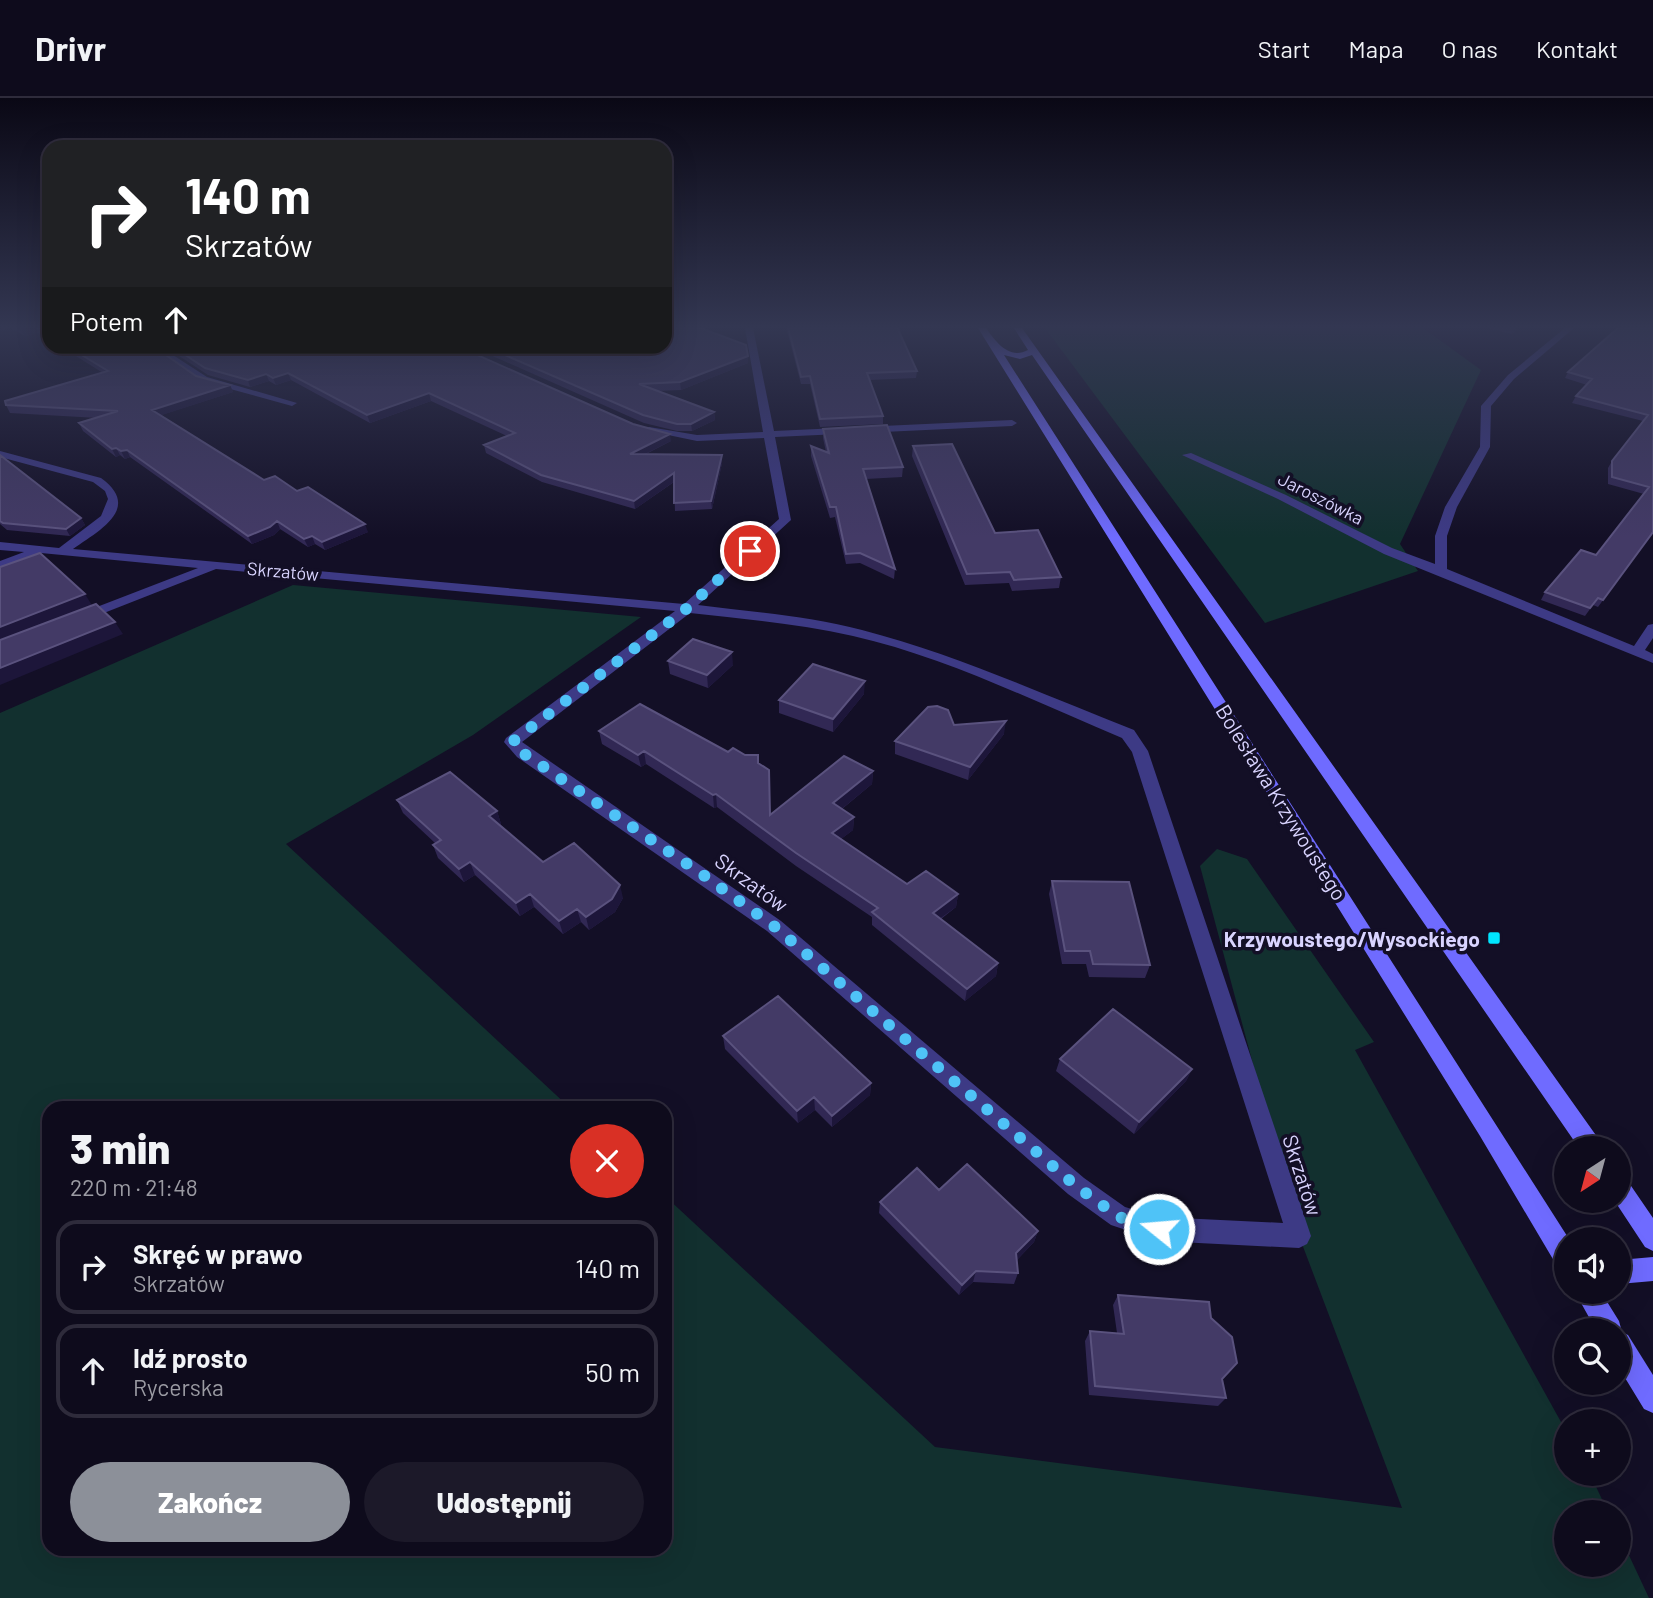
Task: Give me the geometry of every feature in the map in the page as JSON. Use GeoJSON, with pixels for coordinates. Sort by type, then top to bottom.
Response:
{"type":"FeatureCollection","features":[{"type":"Feature","properties":{"kind":"main road","name":"Bolesława Krzywoustego"},"geometry":{"type":"LineString","coordinates":[[1027,398],[1233,722],[1554,1238]]}},
{"type":"Feature","properties":{"kind":"main road"},"geometry":{"type":"LineString","coordinates":[[1068,398],[1584,1136]]}},
{"type":"Feature","properties":{"kind":"main road"},"geometry":{"type":"LineString","coordinates":[[1631,1206],[1653,1239]]}},
{"type":"Feature","properties":{"kind":"main road"},"geometry":{"type":"LineString","coordinates":[[1631,1271],[1653,1269]]}},
{"type":"Feature","properties":{"kind":"main road"},"geometry":{"type":"LineString","coordinates":[[1631,1364],[1653,1400]]}},
{"type":"Feature","properties":{"kind":"street"},"geometry":{"type":"LineString","coordinates":[[274,398],[292,403]]}},
{"type":"Feature","properties":{"kind":"street"},"geometry":{"type":"LineString","coordinates":[[686,609],[785,520],[761,398]]}},
{"type":"Feature","properties":{"kind":"street"},"geometry":{"type":"LineString","coordinates":[[1441,571],[1441,536],[1451,507],[1485,447],[1486,406],[1492,398]]}},
{"type":"Feature","properties":{"kind":"street"},"geometry":{"type":"LineString","coordinates":[[639,427],[677,437],[1012,423]]}},
{"type":"Feature","properties":{"kind":"street"},"geometry":{"type":"LineString","coordinates":[[0,454],[97,480],[108,486],[115,495],[115,506],[104,520],[62,551]]}},
{"type":"Feature","properties":{"kind":"street","name":"Jaroszówka"},"geometry":{"type":"LineString","coordinates":[[1187,455],[1282,497],[1388,551],[1653,659]]}},
{"type":"Feature","properties":{"kind":"street","name":"Skrzatów"},"geometry":{"type":"LineString","coordinates":[[0,546],[686,609],[799,621],[859,633],[947,662],[1128,734],[1140,751],[1299,1237],[1159,1229],[1119,1217],[1076,1186],[774,926],[523,753],[512,742],[686,609]]}},
{"type":"Feature","properties":{"kind":"street","name":"Skrzatów"},"geometry":{"type":"LineString","coordinates":[[0,565],[43,549]]}},
{"type":"Feature","properties":{"kind":"street","name":"Skrzatów"},"geometry":{"type":"LineString","coordinates":[[63,625],[214,565]]}},
{"type":"Feature","properties":{"kind":"street"},"geometry":{"type":"LineString","coordinates":[[1636,653],[1653,628]]}},
{"type":"Feature","properties":{"kind":"green space"},"geometry":{"type":"Polygon","coordinates":[[[1097,398],[1468,398],[1400,544],[1418,571],[1265,623],[1097,398]]]}},
{"type":"Feature","properties":{"kind":"green space"},"geometry":{"type":"Polygon","coordinates":[[[293,585],[641,617],[473,735],[286,844],[562,1101],[42,1101],[42,1556],[672,1556],[672,1203],[935,1447],[1402,1508],[1299,1236],[1200,866],[1217,849],[1247,859],[1374,1042],[1355,1050],[1554,1409],[1554,1486],[1596,1486],[1602,1500],[1554,1500],[1554,1577],[1631,1577],[1631,1560],[1649,1598],[0,1598],[0,713],[293,585]]]}},
{"type":"Feature","properties":{"kind":"building"},"geometry":{"type":"Polygon","coordinates":[[[15,398],[189,398],[152,410],[264,480],[275,476],[297,491],[308,487],[365,524],[322,542],[312,536],[304,539],[277,521],[270,527],[248,536],[127,450],[112,449],[79,423],[118,411],[6,405],[5,401],[15,398]]]}},
{"type":"Feature","properties":{"kind":"building"},"geometry":{"type":"Polygon","coordinates":[[[335,398],[415,398],[367,415],[335,398]]]}},
{"type":"Feature","properties":{"kind":"building"},"geometry":{"type":"Polygon","coordinates":[[[440,398],[574,398],[633,424],[670,434],[630,454],[722,455],[711,501],[674,503],[674,473],[634,501],[541,475],[484,445],[515,433],[440,398]]]}},
{"type":"Feature","properties":{"kind":"building"},"geometry":{"type":"Polygon","coordinates":[[[604,398],[676,398],[714,412],[691,424],[677,424],[643,415],[604,398]]]}},
{"type":"Feature","properties":{"kind":"building"},"geometry":{"type":"Polygon","coordinates":[[[815,398],[876,398],[883,416],[820,419],[815,398]]]}},
{"type":"Feature","properties":{"kind":"building"},"geometry":{"type":"Polygon","coordinates":[[[1584,398],[1653,398],[1653,532],[1603,600],[1598,598],[1590,608],[1545,592],[1581,550],[1596,555],[1649,487],[1612,477],[1612,461],[1648,415],[1584,398]]]}},
{"type":"Feature","properties":{"kind":"building"},"geometry":{"type":"Polygon","coordinates":[[[887,425],[903,467],[863,469],[895,569],[860,553],[846,554],[836,507],[830,507],[811,446],[829,453],[823,429],[887,425]]]}},
{"type":"Feature","properties":{"kind":"building"},"geometry":{"type":"Polygon","coordinates":[[[952,444],[995,533],[1038,530],[1061,577],[1014,580],[1010,572],[967,574],[913,446],[952,444]]]}},
{"type":"Feature","properties":{"kind":"building"},"geometry":{"type":"Polygon","coordinates":[[[0,455],[81,518],[66,529],[0,521],[0,455]]]}},
{"type":"Feature","properties":{"kind":"building"},"geometry":{"type":"Polygon","coordinates":[[[40,553],[85,594],[0,627],[0,567],[40,553]]]}},
{"type":"Feature","properties":{"kind":"building"},"geometry":{"type":"Polygon","coordinates":[[[96,604],[115,622],[0,668],[0,640],[96,604]]]}},
{"type":"Feature","properties":{"kind":"building"},"geometry":{"type":"Polygon","coordinates":[[[693,639],[732,652],[707,675],[668,661],[693,639]]]}},
{"type":"Feature","properties":{"kind":"building"},"geometry":{"type":"Polygon","coordinates":[[[813,664],[865,681],[833,719],[779,700],[813,664]]]}},
{"type":"Feature","properties":{"kind":"building"},"geometry":{"type":"Polygon","coordinates":[[[640,704],[728,752],[733,748],[745,755],[758,755],[758,763],[769,770],[770,815],[844,756],[873,771],[833,803],[854,817],[832,833],[907,884],[926,871],[958,894],[933,913],[998,963],[967,989],[872,912],[878,908],[796,853],[716,794],[713,795],[644,751],[638,755],[599,731],[640,704]]]}},
{"type":"Feature","properties":{"kind":"building"},"geometry":{"type":"Polygon","coordinates":[[[937,706],[948,710],[954,725],[1006,721],[970,767],[895,741],[928,707],[937,706]]]}},
{"type":"Feature","properties":{"kind":"building"},"geometry":{"type":"Polygon","coordinates":[[[450,772],[497,811],[489,816],[543,862],[574,843],[620,885],[612,899],[586,917],[577,909],[559,921],[530,894],[516,903],[470,862],[459,869],[433,845],[441,840],[397,800],[450,772]]]}},
{"type":"Feature","properties":{"kind":"building"},"geometry":{"type":"Polygon","coordinates":[[[1052,881],[1129,882],[1150,965],[1093,964],[1090,951],[1065,951],[1052,881]]]}},
{"type":"Feature","properties":{"kind":"building"},"geometry":{"type":"Polygon","coordinates":[[[778,996],[871,1083],[832,1116],[814,1097],[797,1111],[723,1036],[778,996]]]}},
{"type":"Feature","properties":{"kind":"building"},"geometry":{"type":"Polygon","coordinates":[[[1113,1009],[1192,1069],[1139,1122],[1060,1059],[1113,1009]]]}},
{"type":"Feature","properties":{"kind":"building"},"geometry":{"type":"Polygon","coordinates":[[[967,1164],[1038,1231],[1016,1253],[1018,1273],[976,1271],[962,1285],[880,1202],[917,1168],[939,1190],[967,1164]]]}},
{"type":"Feature","properties":{"kind":"building"},"geometry":{"type":"Polygon","coordinates":[[[1118,1295],[1209,1302],[1211,1318],[1232,1337],[1237,1363],[1222,1379],[1226,1398],[1095,1386],[1090,1331],[1124,1334],[1118,1295]]]}},
{"type":"Feature","properties":{"kind":"place","name":"Krzywoustego/Wysockiego"},"geometry":{"type":"Point","coordinates":[1494,938]}},
{"type":"Feature","properties":{"kind":"route"},"geometry":{"type":"LineString","coordinates":[[750,551],[686,609],[512,742],[523,753],[774,926],[1076,1186],[1119,1217],[1159,1229]]}}]}
